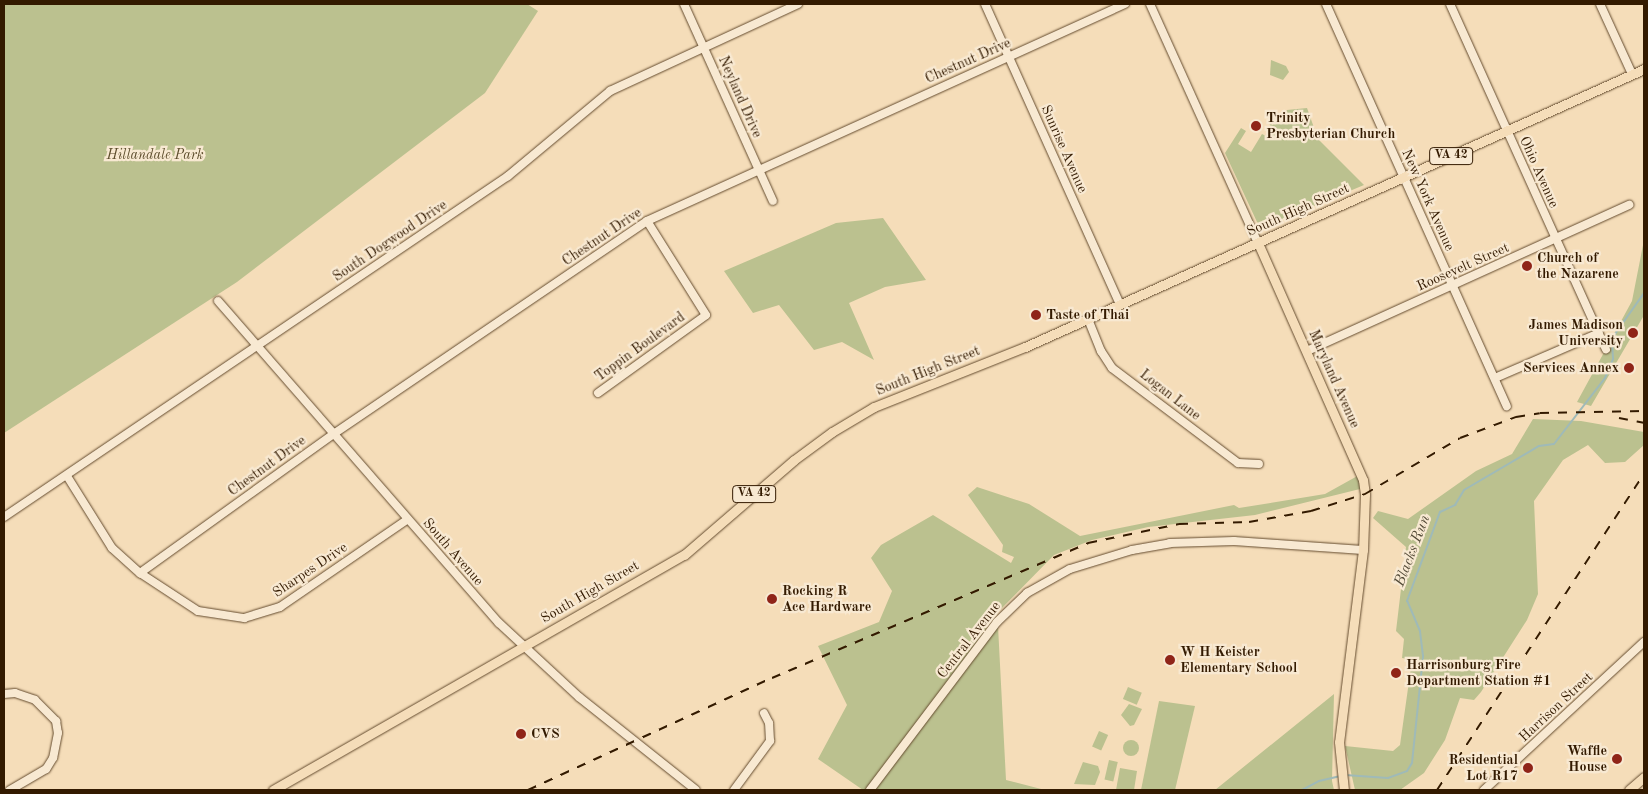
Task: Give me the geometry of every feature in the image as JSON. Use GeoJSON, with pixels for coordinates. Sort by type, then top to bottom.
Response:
{"type":"FeatureCollection","features":[{"type":"Feature","properties":{"kind":"main road","name":"South High Street"},"geometry":{"type":"LineString","coordinates":[[273,790],[684,555],[794,460],[832,432],[874,407],[1088,319],[1644,68]]}},
{"type":"Feature","properties":{"kind":"main road","name":"Maryland Avenue"},"geometry":{"type":"LineString","coordinates":[[1258,243],[1363,480],[1362,550],[1338,742],[1339,768],[1343,787]]}},
{"type":"Feature","properties":{"kind":"main road"},"geometry":{"type":"LineString","coordinates":[[1629,790],[1644,777]]}},
{"type":"Feature","properties":{"kind":"street","name":"Neyland Drive"},"geometry":{"type":"LineString","coordinates":[[684,4],[773,201]]}},
{"type":"Feature","properties":{"kind":"street","name":"South Dogwood Drive"},"geometry":{"type":"LineString","coordinates":[[4,517],[508,176],[610,90],[704,46],[779,7],[798,4]]}},
{"type":"Feature","properties":{"kind":"street","name":"Sunrise Avenue"},"geometry":{"type":"LineString","coordinates":[[985,4],[1120,304]]}},
{"type":"Feature","properties":{"kind":"street","name":"Chestnut Drive"},"geometry":{"type":"LineString","coordinates":[[140,574],[334,433],[647,221],[1125,4]]}},
{"type":"Feature","properties":{"kind":"street","name":"Maryland Avenue"},"geometry":{"type":"LineString","coordinates":[[1150,4],[1258,243]]}},
{"type":"Feature","properties":{"kind":"street","name":"New York Avenue"},"geometry":{"type":"LineString","coordinates":[[1326,4],[1507,406]]}},
{"type":"Feature","properties":{"kind":"street","name":"Ohio Avenue"},"geometry":{"type":"LineString","coordinates":[[1451,4],[1606,349]]}},
{"type":"Feature","properties":{"kind":"street"},"geometry":{"type":"LineString","coordinates":[[1600,4],[1632,74]]}},
{"type":"Feature","properties":{"kind":"street","name":"Roosevelt Street"},"geometry":{"type":"LineString","coordinates":[[1307,351],[1629,206]]}},
{"type":"Feature","properties":{"kind":"street","name":"Toppin Boulevard"},"geometry":{"type":"LineString","coordinates":[[598,393],[706,315],[647,221]]}},
{"type":"Feature","properties":{"kind":"street","name":"South Avenue"},"geometry":{"type":"LineString","coordinates":[[218,301],[522,647],[586,703],[696,790]]}},
{"type":"Feature","properties":{"kind":"street","name":"Logan Lane"},"geometry":{"type":"LineString","coordinates":[[1088,319],[1101,351],[1112,368],[1238,463],[1260,464]]}},
{"type":"Feature","properties":{"kind":"street"},"geometry":{"type":"LineString","coordinates":[[1494,378],[1599,333]]}},
{"type":"Feature","properties":{"kind":"street","name":"Sharpes Drive"},"geometry":{"type":"LineString","coordinates":[[67,476],[112,548],[140,574],[198,611],[244,618],[280,607],[408,519]]}},
{"type":"Feature","properties":{"kind":"street","name":"Central Avenue"},"geometry":{"type":"LineString","coordinates":[[870,790],[997,622],[1027,593],[1070,569],[1132,550],[1179,542],[1234,541],[1362,550]]}},
{"type":"Feature","properties":{"kind":"street","name":"Harrison Street"},"geometry":{"type":"LineString","coordinates":[[1484,790],[1644,642]]}},
{"type":"Feature","properties":{"kind":"street"},"geometry":{"type":"LineString","coordinates":[[4,694],[15,693],[35,700],[56,721],[58,733],[53,758],[46,769],[10,790]]}},
{"type":"Feature","properties":{"kind":"street"},"geometry":{"type":"LineString","coordinates":[[734,790],[770,741],[769,723],[764,712]]}},
{"type":"Feature","properties":{"kind":"green space","name":"Hillandale Park"},"geometry":{"type":"Polygon","coordinates":[[[4,4],[527,4],[538,11],[485,93],[237,282],[4,433],[4,4]]]}},
{"type":"Feature","properties":{"kind":"green space"},"geometry":{"type":"Polygon","coordinates":[[[1271,60],[1286,66],[1289,72],[1283,80],[1270,75],[1271,60]]]}},
{"type":"Feature","properties":{"kind":"green space"},"geometry":{"type":"Polygon","coordinates":[[[1307,108],[1318,139],[1364,185],[1264,227],[1257,222],[1225,153],[1241,128],[1246,131],[1238,144],[1251,152],[1262,134],[1266,136],[1271,127],[1269,123],[1273,125],[1277,118],[1281,120],[1287,110],[1307,108]]]}},
{"type":"Feature","properties":{"kind":"green space"},"geometry":{"type":"Polygon","coordinates":[[[883,218],[926,280],[885,287],[849,303],[874,360],[842,342],[814,350],[779,305],[753,313],[724,271],[836,223],[883,218]]]}},
{"type":"Feature","properties":{"kind":"green space"},"geometry":{"type":"Polygon","coordinates":[[[1644,240],[1643,317],[1591,406],[1577,402],[1632,301],[1644,240]]]}},
{"type":"Feature","properties":{"kind":"green space"},"geometry":{"type":"Polygon","coordinates":[[[1533,419],[1581,421],[1644,432],[1644,445],[1625,462],[1605,463],[1588,445],[1563,460],[1534,501],[1538,594],[1527,620],[1481,692],[1474,700],[1460,698],[1445,740],[1424,773],[1400,790],[1355,790],[1345,746],[1393,751],[1400,745],[1412,660],[1402,658],[1404,639],[1396,631],[1406,547],[1373,518],[1378,511],[1408,519],[1476,471],[1512,454],[1533,419]]]}},
{"type":"Feature","properties":{"kind":"green space"},"geometry":{"type":"Polygon","coordinates":[[[1361,474],[1364,488],[1255,515],[1148,527],[1092,540],[1054,555],[998,612],[886,768],[998,626],[1006,780],[1045,790],[863,790],[818,759],[847,705],[818,646],[879,622],[892,591],[871,558],[881,545],[933,515],[1011,563],[1014,557],[1002,552],[1003,545],[968,495],[977,487],[1029,504],[1080,536],[1234,505],[1239,508],[1325,494],[1361,474]]]}},
{"type":"Feature","properties":{"kind":"green space"},"geometry":{"type":"Polygon","coordinates":[[[1128,687],[1142,693],[1137,705],[1123,699],[1128,687]]]}},
{"type":"Feature","properties":{"kind":"green space"},"geometry":{"type":"Polygon","coordinates":[[[1334,694],[1332,781],[1334,790],[1215,790],[1334,694]]]}},
{"type":"Feature","properties":{"kind":"green space"},"geometry":{"type":"Polygon","coordinates":[[[1159,701],[1195,706],[1175,790],[1141,790],[1159,701]]]}},
{"type":"Feature","properties":{"kind":"green space"},"geometry":{"type":"Polygon","coordinates":[[[1129,704],[1142,709],[1134,725],[1130,726],[1121,715],[1129,704]]]}},
{"type":"Feature","properties":{"kind":"green space"},"geometry":{"type":"Polygon","coordinates":[[[1099,731],[1108,735],[1101,751],[1092,747],[1099,731]]]}},
{"type":"Feature","properties":{"kind":"green space"},"geometry":{"type":"Polygon","coordinates":[[[1128,740],[1134,740],[1139,745],[1137,754],[1128,756],[1123,751],[1123,745],[1128,740]]]}},
{"type":"Feature","properties":{"kind":"green space"},"geometry":{"type":"Polygon","coordinates":[[[1109,760],[1118,762],[1113,782],[1105,779],[1109,760]]]}},
{"type":"Feature","properties":{"kind":"green space"},"geometry":{"type":"Polygon","coordinates":[[[1083,762],[1098,766],[1100,772],[1095,785],[1074,784],[1083,762]]]}},
{"type":"Feature","properties":{"kind":"green space"},"geometry":{"type":"Polygon","coordinates":[[[1120,768],[1137,771],[1134,790],[1116,790],[1120,768]]]}},
{"type":"Feature","properties":{"kind":"waterway","name":"Blacks Run"},"geometry":{"type":"LineString","coordinates":[[1345,775],[1388,778],[1407,771],[1412,763],[1423,656],[1420,631],[1407,601],[1440,512],[1455,505],[1464,490],[1539,446],[1554,444],[1605,378],[1613,359],[1612,342],[1615,334],[1644,293]]}},
{"type":"Feature","properties":{"kind":"waterway","name":"Blacks Run"},"geometry":{"type":"LineString","coordinates":[[1302,790],[1319,781],[1340,776]]}},
{"type":"Feature","properties":{"kind":"railway"},"geometry":{"type":"LineString","coordinates":[[528,790],[772,678],[1088,543],[1179,524],[1249,522],[1311,511],[1365,494],[1460,438],[1516,417],[1540,413],[1644,411]]}},
{"type":"Feature","properties":{"kind":"railway"},"geometry":{"type":"LineString","coordinates":[[1619,418],[1644,423]]}},
{"type":"Feature","properties":{"kind":"railway"},"geometry":{"type":"LineString","coordinates":[[1437,790],[1644,474]]}},
{"type":"Feature","properties":{"kind":"place","name":"Trinity Presbyterian Church"},"geometry":{"type":"Point","coordinates":[1256,126]}},
{"type":"Feature","properties":{"kind":"place","name":"Church of the Nazarene"},"geometry":{"type":"Point","coordinates":[1527,266]}},
{"type":"Feature","properties":{"kind":"place","name":"Taste of Thai"},"geometry":{"type":"Point","coordinates":[1036,315]}},
{"type":"Feature","properties":{"kind":"place","name":"James Madison University"},"geometry":{"type":"Point","coordinates":[1633,333]}},
{"type":"Feature","properties":{"kind":"place","name":"Services Annex"},"geometry":{"type":"Point","coordinates":[1629,368]}},
{"type":"Feature","properties":{"kind":"place","name":"Rocking R Ace Hardware"},"geometry":{"type":"Point","coordinates":[772,599]}},
{"type":"Feature","properties":{"kind":"place","name":"W H Keister Elementary School"},"geometry":{"type":"Point","coordinates":[1170,660]}},
{"type":"Feature","properties":{"kind":"place","name":"Harrisonburg Fire Department Station #1"},"geometry":{"type":"Point","coordinates":[1396,673]}},
{"type":"Feature","properties":{"kind":"place","name":"CVS"},"geometry":{"type":"Point","coordinates":[521,734]}},
{"type":"Feature","properties":{"kind":"place","name":"Waffle House"},"geometry":{"type":"Point","coordinates":[1617,759]}},
{"type":"Feature","properties":{"kind":"place","name":"Residential Lot R17"},"geometry":{"type":"Point","coordinates":[1528,768]}}]}
